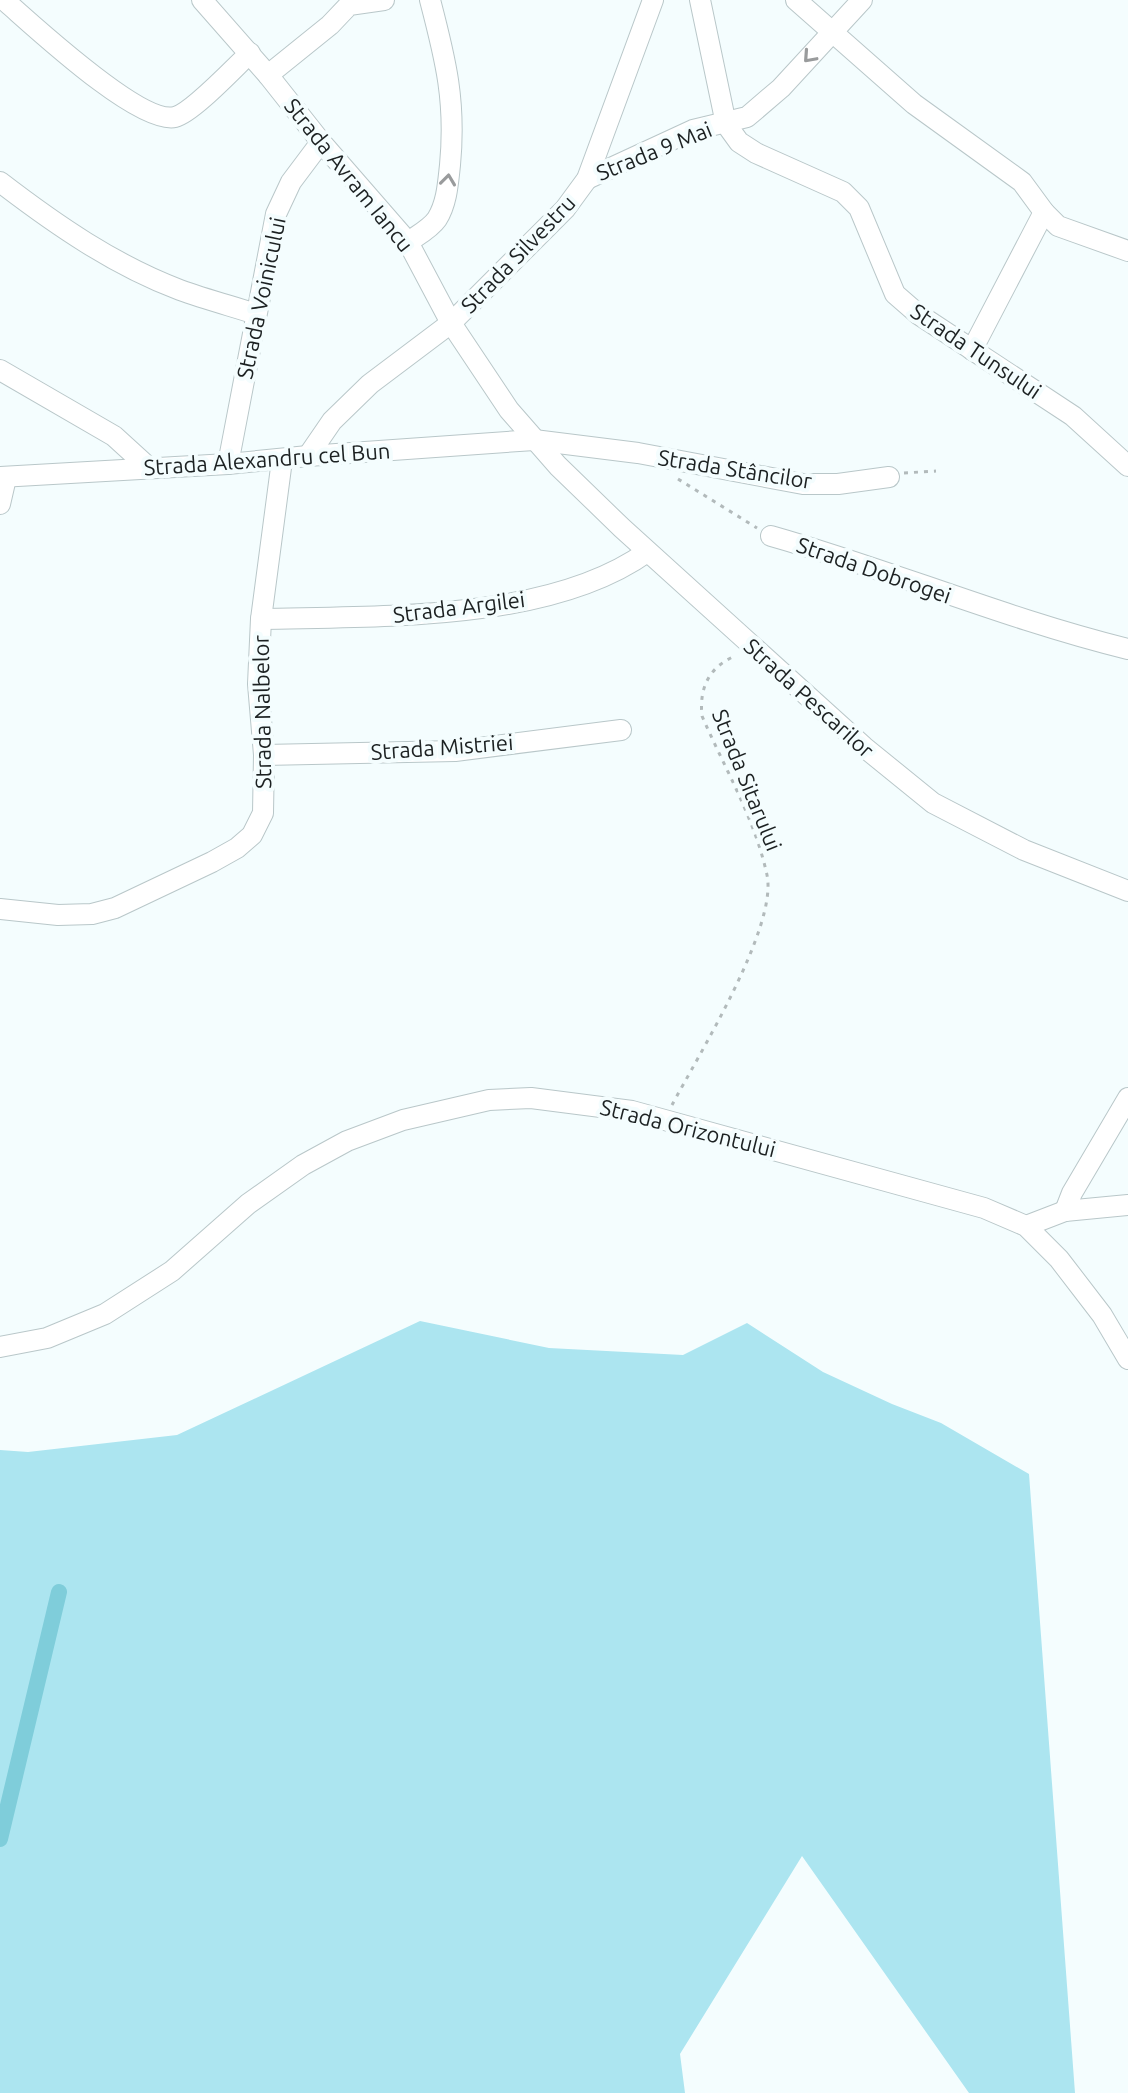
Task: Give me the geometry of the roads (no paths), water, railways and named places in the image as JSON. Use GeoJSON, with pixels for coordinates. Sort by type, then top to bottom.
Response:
{"type":"FeatureCollection","features":[{"type":"Feature","properties":{"kind":"street"},"geometry":{"type":"LineString","coordinates":[[4,0],[113,90],[162,117],[183,114],[250,53]]}},
{"type":"Feature","properties":{"kind":"street","name":"Strada Avram Iancu"},"geometry":{"type":"LineString","coordinates":[[202,0],[408,242],[451,323],[493,387],[534,440]]}},
{"type":"Feature","properties":{"kind":"street"},"geometry":{"type":"LineString","coordinates":[[268,75],[330,25],[350,3],[384,0]]}},
{"type":"Feature","properties":{"kind":"street"},"geometry":{"type":"LineString","coordinates":[[408,242],[435,222],[443,208],[453,130],[451,91],[430,0]]}},
{"type":"Feature","properties":{"kind":"street","name":"Strada Silvestru"},"geometry":{"type":"LineString","coordinates":[[308,456],[332,421],[370,384],[451,323],[565,209],[587,179],[653,0]]}},
{"type":"Feature","properties":{"kind":"street"},"geometry":{"type":"LineString","coordinates":[[700,0],[726,124]]}},
{"type":"Feature","properties":{"kind":"street"},"geometry":{"type":"LineString","coordinates":[[796,0],[914,104],[1022,182],[1044,212],[1068,231],[1128,251]]}},
{"type":"Feature","properties":{"kind":"street","name":"Strada 9 Mai"},"geometry":{"type":"LineString","coordinates":[[587,179],[693,130],[747,117],[760,108],[862,0]]}},
{"type":"Feature","properties":{"kind":"street","name":"Strada Tunsului"},"geometry":{"type":"LineString","coordinates":[[726,124],[739,142],[756,153],[843,192],[859,208],[895,294],[918,314],[1073,416],[1128,466]]}},
{"type":"Feature","properties":{"kind":"street","name":"Strada Voinicului"},"geometry":{"type":"LineString","coordinates":[[228,464],[276,214],[291,182],[321,142]]}},
{"type":"Feature","properties":{"kind":"street"},"geometry":{"type":"LineString","coordinates":[[0,182],[60,226],[130,267],[180,290],[256,314]]}},
{"type":"Feature","properties":{"kind":"street"},"geometry":{"type":"LineString","coordinates":[[972,350],[1044,212]]}},
{"type":"Feature","properties":{"kind":"street"},"geometry":{"type":"LineString","coordinates":[[0,370],[114,436],[148,467]]}},
{"type":"Feature","properties":{"kind":"street","name":"Strada Alexandru cel Bun"},"geometry":{"type":"LineString","coordinates":[[3,478],[534,440]]}},
{"type":"Feature","properties":{"kind":"street","name":"Strada Stâncilor"},"geometry":{"type":"LineString","coordinates":[[534,440],[638,453],[803,484],[838,484],[889,477]]}},
{"type":"Feature","properties":{"kind":"street","name":"Strada Pescarilor"},"geometry":{"type":"LineString","coordinates":[[534,440],[647,552],[898,777],[933,803],[1024,850],[1128,891]]}},
{"type":"Feature","properties":{"kind":"street","name":"Strada Nalbelor"},"geometry":{"type":"LineString","coordinates":[[0,909],[58,915],[92,914],[142,896],[237,848],[252,835],[263,813],[264,755],[258,684],[261,619],[282,460]]}},
{"type":"Feature","properties":{"kind":"street"},"geometry":{"type":"LineString","coordinates":[[0,504],[3,478]]}},
{"type":"Feature","properties":{"kind":"street","name":"Strada Dobrogei"},"geometry":{"type":"LineString","coordinates":[[771,536],[844,556],[966,601],[1128,649]]}},
{"type":"Feature","properties":{"kind":"street","name":"Strada Argilei"},"geometry":{"type":"LineString","coordinates":[[261,619],[431,613],[537,598],[598,581],[623,569],[647,552]]}},
{"type":"Feature","properties":{"kind":"street","name":"Strada Mistriei"},"geometry":{"type":"LineString","coordinates":[[264,755],[455,751],[621,730]]}},
{"type":"Feature","properties":{"kind":"street","name":"Strada Orizontului"},"geometry":{"type":"LineString","coordinates":[[0,1347],[47,1338],[105,1314],[172,1271],[248,1204],[303,1165],[347,1141],[403,1120],[489,1100],[531,1098],[618,1108],[970,1204],[1026,1226],[1059,1259],[1102,1315],[1128,1359]]}},
{"type":"Feature","properties":{"kind":"street"},"geometry":{"type":"LineString","coordinates":[[1065,1211],[1072,1193],[1128,1098]]}},
{"type":"Feature","properties":{"kind":"street"},"geometry":{"type":"LineString","coordinates":[[1026,1226],[1065,1211],[1128,1205]]}},
{"type":"Feature","properties":{"kind":"waterway"},"geometry":{"type":"LineString","coordinates":[[0,1839],[59,1592]]}}]}
